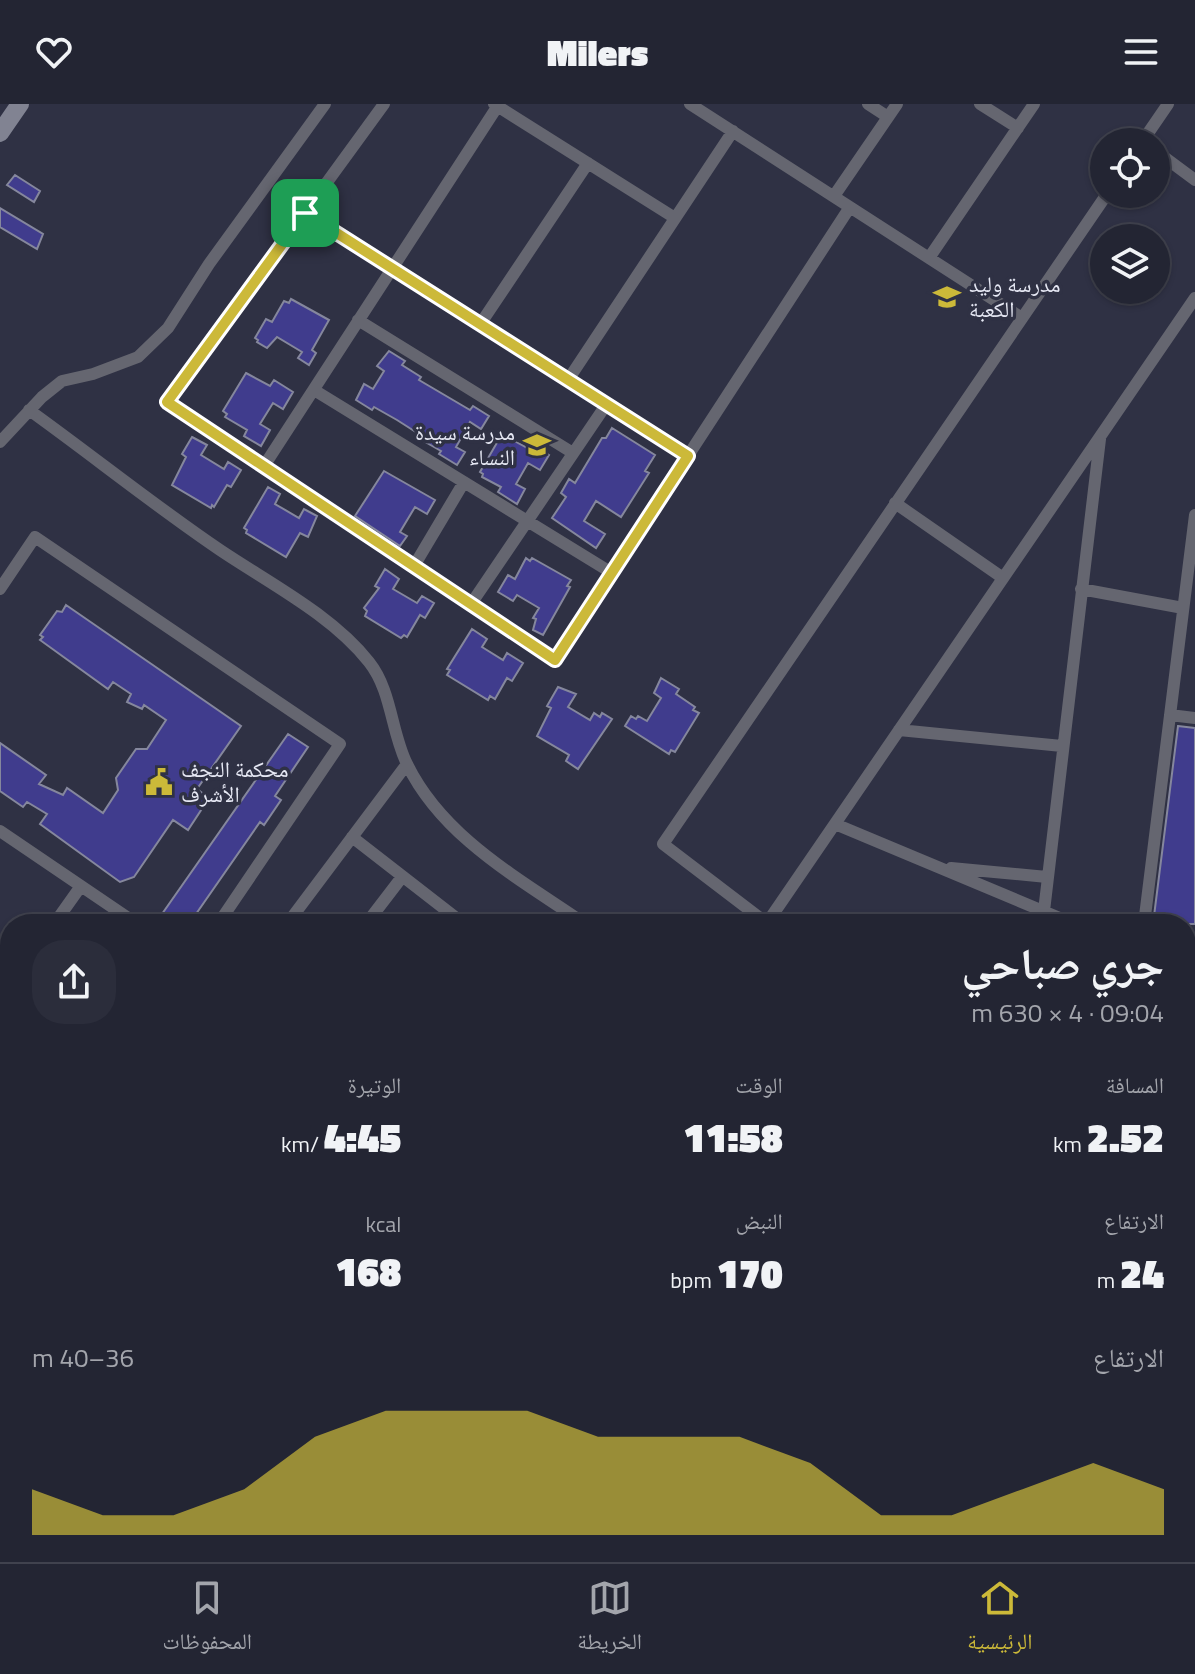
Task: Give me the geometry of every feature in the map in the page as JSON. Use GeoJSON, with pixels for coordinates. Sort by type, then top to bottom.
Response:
{"type":"FeatureCollection","features":[{"type":"Feature","properties":{"kind":"main road"},"geometry":{"type":"LineString","coordinates":[[0,133],[20,104]]}},
{"type":"Feature","properties":{"kind":"street"},"geometry":{"type":"LineString","coordinates":[[0,442],[29,410],[62,381],[93,374],[138,357],[168,328],[209,264],[325,104]]}},
{"type":"Feature","properties":{"kind":"street"},"geometry":{"type":"LineString","coordinates":[[384,104],[167,402],[555,660],[850,207]]}},
{"type":"Feature","properties":{"kind":"street"},"geometry":{"type":"LineString","coordinates":[[690,104],[1022,318]]}},
{"type":"Feature","properties":{"kind":"street"},"geometry":{"type":"LineString","coordinates":[[868,104],[888,117]]}},
{"type":"Feature","properties":{"kind":"street"},"geometry":{"type":"LineString","coordinates":[[834,196],[897,104]]}},
{"type":"Feature","properties":{"kind":"street"},"geometry":{"type":"LineString","coordinates":[[980,104],[1018,128]]}},
{"type":"Feature","properties":{"kind":"street"},"geometry":{"type":"LineString","coordinates":[[929,258],[1034,104]]}},
{"type":"Feature","properties":{"kind":"street"},"geometry":{"type":"LineString","coordinates":[[1152,128],[1168,104]]}},
{"type":"Feature","properties":{"kind":"street"},"geometry":{"type":"LineString","coordinates":[[264,466],[497,105],[675,218]]}},
{"type":"Feature","properties":{"kind":"street"},"geometry":{"type":"LineString","coordinates":[[568,380],[733,131]]}},
{"type":"Feature","properties":{"kind":"street"},"geometry":{"type":"LineString","coordinates":[[1170,161],[1195,180]]}},
{"type":"Feature","properties":{"kind":"street"},"geometry":{"type":"LineString","coordinates":[[481,323],[588,163]]}},
{"type":"Feature","properties":{"kind":"street"},"geometry":{"type":"LineString","coordinates":[[754,914],[663,844],[1097,208]]}},
{"type":"Feature","properties":{"kind":"street"},"geometry":{"type":"LineString","coordinates":[[305,213],[688,456]]}},
{"type":"Feature","properties":{"kind":"street"},"geometry":{"type":"LineString","coordinates":[[774,914],[1195,298]]}},
{"type":"Feature","properties":{"kind":"street"},"geometry":{"type":"LineString","coordinates":[[358,320],[573,453]]}},
{"type":"Feature","properties":{"kind":"street"},"geometry":{"type":"LineString","coordinates":[[314,390],[612,573]]}},
{"type":"Feature","properties":{"kind":"street"},"geometry":{"type":"LineString","coordinates":[[471,604],[606,405]]}},
{"type":"Feature","properties":{"kind":"street"},"geometry":{"type":"LineString","coordinates":[[29,410],[339,632],[371,664],[385,695],[407,764],[433,809],[476,848],[571,914]]}},
{"type":"Feature","properties":{"kind":"street"},"geometry":{"type":"LineString","coordinates":[[1044,911],[1101,436]]}},
{"type":"Feature","properties":{"kind":"street"},"geometry":{"type":"LineString","coordinates":[[414,566],[464,482]]}},
{"type":"Feature","properties":{"kind":"street"},"geometry":{"type":"LineString","coordinates":[[895,503],[1003,578]]}},
{"type":"Feature","properties":{"kind":"street"},"geometry":{"type":"LineString","coordinates":[[1145,914],[1195,515]]}},
{"type":"Feature","properties":{"kind":"street"},"geometry":{"type":"LineString","coordinates":[[0,589],[35,537],[340,744],[225,914]]}},
{"type":"Feature","properties":{"kind":"street"},"geometry":{"type":"LineString","coordinates":[[1081,589],[1183,608]]}},
{"type":"Feature","properties":{"kind":"street"},"geometry":{"type":"LineString","coordinates":[[1170,715],[1195,718]]}},
{"type":"Feature","properties":{"kind":"street"},"geometry":{"type":"LineString","coordinates":[[899,730],[1062,746]]}},
{"type":"Feature","properties":{"kind":"street"},"geometry":{"type":"LineString","coordinates":[[294,914],[407,764]]}},
{"type":"Feature","properties":{"kind":"street"},"geometry":{"type":"LineString","coordinates":[[835,824],[1051,914]]}},
{"type":"Feature","properties":{"kind":"street"},"geometry":{"type":"LineString","coordinates":[[0,831],[122,914]]}},
{"type":"Feature","properties":{"kind":"street"},"geometry":{"type":"LineString","coordinates":[[352,837],[451,914]]}},
{"type":"Feature","properties":{"kind":"street"},"geometry":{"type":"LineString","coordinates":[[938,867],[1047,877]]}},
{"type":"Feature","properties":{"kind":"street"},"geometry":{"type":"LineString","coordinates":[[374,914],[402,877]]}},
{"type":"Feature","properties":{"kind":"street"},"geometry":{"type":"LineString","coordinates":[[61,914],[81,886]]}},
{"type":"Feature","properties":{"kind":"building"},"geometry":{"type":"Polygon","coordinates":[[[15,175],[40,191],[34,202],[7,185],[15,175]]]}},
{"type":"Feature","properties":{"kind":"building"},"geometry":{"type":"Polygon","coordinates":[[[0,208],[43,234],[37,249],[0,227],[0,208]]]}},
{"type":"Feature","properties":{"kind":"building"},"geometry":{"type":"Polygon","coordinates":[[[291,299],[329,320],[312,350],[316,353],[309,365],[298,358],[302,352],[277,337],[267,348],[255,338],[266,319],[272,322],[284,301],[289,303],[291,299]]]}},
{"type":"Feature","properties":{"kind":"building"},"geometry":{"type":"Polygon","coordinates":[[[389,351],[405,361],[402,365],[421,377],[419,380],[470,410],[473,406],[489,416],[481,429],[470,422],[456,447],[465,452],[457,465],[420,439],[422,436],[374,407],[372,410],[356,400],[364,384],[373,389],[384,371],[377,366],[389,351]]]}},
{"type":"Feature","properties":{"kind":"building"},"geometry":{"type":"Polygon","coordinates":[[[246,373],[270,386],[274,380],[293,392],[283,409],[273,403],[260,424],[270,430],[261,446],[244,436],[247,430],[225,417],[227,414],[223,411],[246,373]]]}},
{"type":"Feature","properties":{"kind":"building"},"geometry":{"type":"Polygon","coordinates":[[[612,428],[655,455],[645,471],[649,473],[621,517],[596,501],[584,521],[605,534],[596,548],[552,518],[566,497],[561,493],[569,479],[575,483],[602,438],[606,438],[612,428]]]}},
{"type":"Feature","properties":{"kind":"building"},"geometry":{"type":"Polygon","coordinates":[[[502,434],[529,449],[532,444],[549,455],[540,470],[528,463],[516,484],[525,489],[517,504],[498,492],[501,487],[482,477],[480,472],[502,434]]]}},
{"type":"Feature","properties":{"kind":"building"},"geometry":{"type":"Polygon","coordinates":[[[192,437],[207,445],[201,455],[224,469],[228,462],[241,470],[231,487],[227,485],[211,508],[172,485],[186,457],[182,454],[192,437]]]}},
{"type":"Feature","properties":{"kind":"building"},"geometry":{"type":"Polygon","coordinates":[[[384,471],[435,500],[427,514],[415,507],[400,532],[407,536],[400,546],[355,516],[384,471]]]}},
{"type":"Feature","properties":{"kind":"building"},"geometry":{"type":"Polygon","coordinates":[[[268,487],[280,494],[275,504],[299,518],[304,509],[317,516],[308,537],[300,533],[286,557],[246,533],[244,528],[268,487]]]}},
{"type":"Feature","properties":{"kind":"building"},"geometry":{"type":"Polygon","coordinates":[[[526,558],[530,561],[532,558],[571,580],[543,635],[533,630],[536,619],[533,618],[539,608],[517,595],[513,601],[498,592],[508,575],[515,579],[526,558]]]}},
{"type":"Feature","properties":{"kind":"building"},"geometry":{"type":"Polygon","coordinates":[[[385,569],[399,579],[393,589],[417,603],[422,596],[434,603],[425,618],[420,615],[407,637],[404,635],[401,638],[365,616],[367,611],[364,608],[379,588],[375,586],[385,569]]]}},
{"type":"Feature","properties":{"kind":"building"},"geometry":{"type":"Polygon","coordinates":[[[66,605],[241,726],[197,789],[209,798],[188,830],[173,820],[134,877],[120,882],[40,824],[47,814],[27,802],[23,807],[0,791],[0,743],[46,775],[39,784],[63,795],[67,788],[103,813],[118,790],[116,778],[136,749],[147,749],[166,720],[144,705],[142,709],[127,702],[131,694],[113,682],[108,689],[40,640],[43,637],[40,635],[57,611],[62,612],[66,605]]]}},
{"type":"Feature","properties":{"kind":"building"},"geometry":{"type":"Polygon","coordinates":[[[472,629],[487,639],[482,647],[503,660],[507,653],[523,663],[512,681],[507,678],[495,699],[490,696],[488,700],[447,675],[450,670],[447,669],[472,629]]]}},
{"type":"Feature","properties":{"kind":"building"},"geometry":{"type":"Polygon","coordinates":[[[661,678],[679,689],[676,694],[699,713],[675,752],[671,750],[669,754],[625,726],[631,716],[647,721],[661,698],[654,693],[661,678]]]}},
{"type":"Feature","properties":{"kind":"building"},"geometry":{"type":"Polygon","coordinates":[[[558,687],[576,694],[568,707],[590,720],[594,713],[600,717],[602,713],[612,719],[578,769],[566,761],[569,755],[537,736],[551,708],[547,706],[558,687]]]}},
{"type":"Feature","properties":{"kind":"building"},"geometry":{"type":"Polygon","coordinates":[[[1178,726],[1195,728],[1195,914],[1154,914],[1178,726]]]}},
{"type":"Feature","properties":{"kind":"building"},"geometry":{"type":"Polygon","coordinates":[[[288,734],[308,747],[275,796],[281,800],[264,825],[260,822],[196,914],[162,914],[288,734]]]}},
{"type":"Feature","properties":{"kind":"place","name":"مدرسة وليد الكعبة"},"geometry":{"type":"Point","coordinates":[947,297]}},
{"type":"Feature","properties":{"kind":"place","name":"مدرسة سيدة النساء"},"geometry":{"type":"Point","coordinates":[537,445]}},
{"type":"Feature","properties":{"kind":"place","name":"محكمة النجف الأشرف"},"geometry":{"type":"Point","coordinates":[159,782]}},
{"type":"Feature","properties":{"kind":"route"},"geometry":{"type":"LineString","coordinates":[[305,213],[688,456],[555,660],[167,402],[305,213]]}}]}
